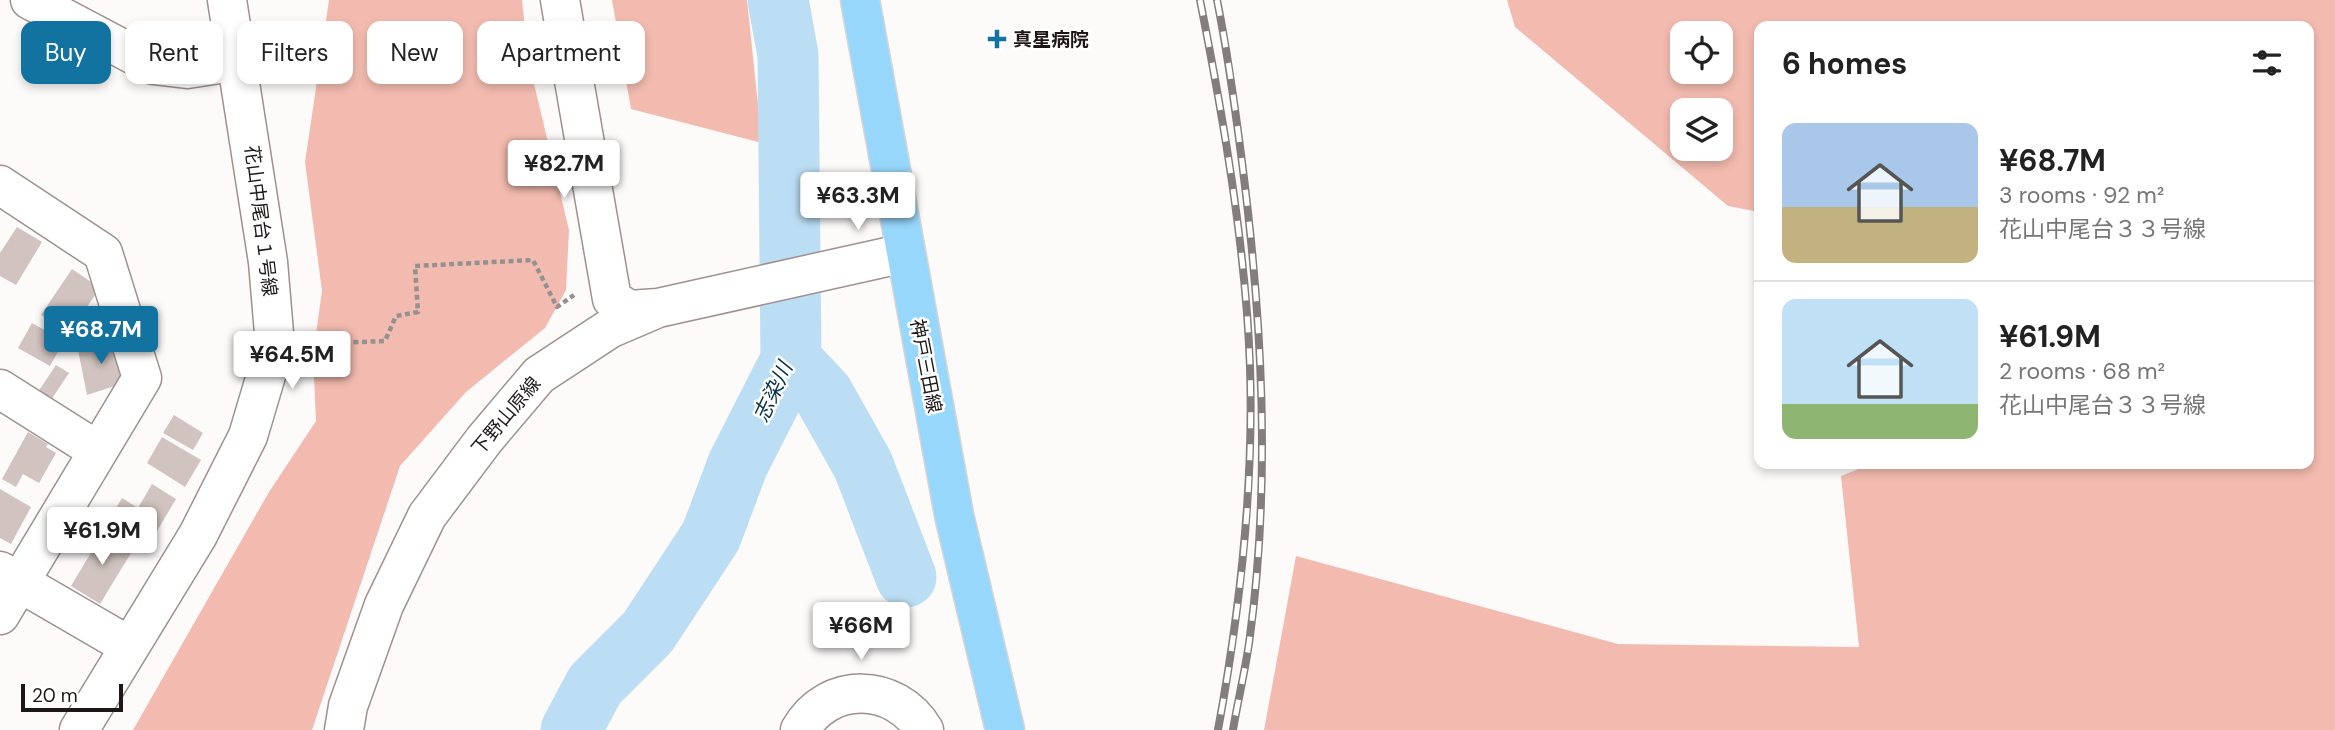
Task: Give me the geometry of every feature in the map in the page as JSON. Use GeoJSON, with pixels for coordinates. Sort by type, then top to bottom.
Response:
{"type":"FeatureCollection","features":[{"type":"Feature","properties":{"kind":"main road","name":"神戸三田線"},"geometry":{"type":"LineString","coordinates":[[860,0],[954,515],[1005,730]]}},
{"type":"Feature","properties":{"kind":"street"},"geometry":{"type":"LineString","coordinates":[[30,0],[153,65],[187,69],[237,61]]}},
{"type":"Feature","properties":{"kind":"street","name":"花山中尾台１号線"},"geometry":{"type":"LineString","coordinates":[[228,0],[237,50]]}},
{"type":"Feature","properties":{"kind":"street"},"geometry":{"type":"LineString","coordinates":[[560,0],[612,299],[629,310],[658,308]]}},
{"type":"Feature","properties":{"kind":"street","name":"花山中尾台１号線"},"geometry":{"type":"LineString","coordinates":[[79,730],[198,535],[248,436],[275,345],[268,262],[242,84]]}},
{"type":"Feature","properties":{"kind":"street"},"geometry":{"type":"LineString","coordinates":[[0,184],[103,253],[142,378],[98,451],[6,590],[128,646]]}},
{"type":"Feature","properties":{"kind":"street","name":"下野山原線"},"geometry":{"type":"LineString","coordinates":[[344,730],[348,706],[384,605],[427,516],[539,375],[609,328],[658,308],[905,253]]}},
{"type":"Feature","properties":{"kind":"street"},"geometry":{"type":"LineString","coordinates":[[0,389],[98,451]]}},
{"type":"Feature","properties":{"kind":"street"},"geometry":{"type":"LineString","coordinates":[[800,730],[823,703],[843,694],[864,692],[883,695],[901,705],[924,730]]}},
{"type":"Feature","properties":{"kind":"path"},"geometry":{"type":"LineString","coordinates":[[275,345],[384,341],[396,316],[418,312],[415,266],[533,260],[557,307],[579,292],[584,261],[604,255]]}},
{"type":"Feature","properties":{"kind":"shaded area"},"geometry":{"type":"Polygon","coordinates":[[[329,0],[522,0],[524,21],[477,21],[477,84],[534,84],[569,230],[566,290],[545,328],[466,392],[400,466],[312,730],[133,730],[269,492],[316,421],[313,355],[322,291],[305,162],[317,84],[353,84],[353,21],[326,21],[329,0]]]}},
{"type":"Feature","properties":{"kind":"shaded area"},"geometry":{"type":"Polygon","coordinates":[[[612,0],[747,0],[762,143],[631,109],[627,84],[645,84],[645,21],[616,21],[612,0]]]}},
{"type":"Feature","properties":{"kind":"shaded area"},"geometry":{"type":"Polygon","coordinates":[[[1507,0],[2335,0],[2335,730],[1264,730],[1296,556],[1618,644],[1859,647],[1841,476],[1858,469],[2314,469],[2314,21],[1754,21],[1754,211],[1728,206],[1674,161],[1733,161],[1733,98],[1670,98],[1670,157],[1515,27],[1507,0]]]}},
{"type":"Feature","properties":{"kind":"building"},"geometry":{"type":"Polygon","coordinates":[[[17,227],[42,242],[16,285],[0,276],[0,253],[17,227]]]}},
{"type":"Feature","properties":{"kind":"building"},"geometry":{"type":"Polygon","coordinates":[[[72,269],[100,288],[69,333],[41,315],[72,269]]]}},
{"type":"Feature","properties":{"kind":"building"},"geometry":{"type":"Polygon","coordinates":[[[32,323],[64,341],[50,366],[18,348],[32,323]]]}},
{"type":"Feature","properties":{"kind":"building"},"geometry":{"type":"Polygon","coordinates":[[[115,337],[124,383],[87,395],[78,350],[90,347],[89,342],[115,337]]]}},
{"type":"Feature","properties":{"kind":"building"},"geometry":{"type":"Polygon","coordinates":[[[56,365],[69,373],[51,400],[38,392],[56,365]]]}},
{"type":"Feature","properties":{"kind":"building"},"geometry":{"type":"Polygon","coordinates":[[[174,415],[203,433],[193,450],[163,433],[174,415]]]}},
{"type":"Feature","properties":{"kind":"building"},"geometry":{"type":"Polygon","coordinates":[[[28,432],[48,444],[46,447],[56,453],[39,483],[23,474],[16,487],[2,479],[28,432]]]}},
{"type":"Feature","properties":{"kind":"building"},"geometry":{"type":"Polygon","coordinates":[[[162,437],[201,460],[185,487],[147,463],[162,437]]]}},
{"type":"Feature","properties":{"kind":"building"},"geometry":{"type":"Polygon","coordinates":[[[152,484],[176,499],[148,546],[107,523],[122,498],[138,508],[152,484]]]}},
{"type":"Feature","properties":{"kind":"building"},"geometry":{"type":"Polygon","coordinates":[[[0,489],[31,507],[11,544],[0,538],[0,489]]]}},
{"type":"Feature","properties":{"kind":"building"},"geometry":{"type":"Polygon","coordinates":[[[104,531],[134,548],[100,604],[71,586],[104,531]]]}},
{"type":"Feature","properties":{"kind":"waterway","name":"志染川"},"geometry":{"type":"LineString","coordinates":[[571,730],[595,685],[648,632],[711,536],[738,464],[791,360],[788,55],[778,0]]}},
{"type":"Feature","properties":{"kind":"waterway"},"geometry":{"type":"LineString","coordinates":[[791,360],[823,394],[863,465],[906,577]]}},
{"type":"Feature","properties":{"kind":"railway"},"geometry":{"type":"LineString","coordinates":[[1200,0],[1232,183],[1244,276],[1250,367],[1250,458],[1244,549],[1218,730]]}},
{"type":"Feature","properties":{"kind":"railway"},"geometry":{"type":"LineString","coordinates":[[1217,0],[1231,81],[1249,221],[1261,399],[1262,458],[1257,577],[1248,648],[1233,730]]}},
{"type":"Feature","properties":{"kind":"place","name":"真星病院"},"geometry":{"type":"Point","coordinates":[997,39]}}]}
